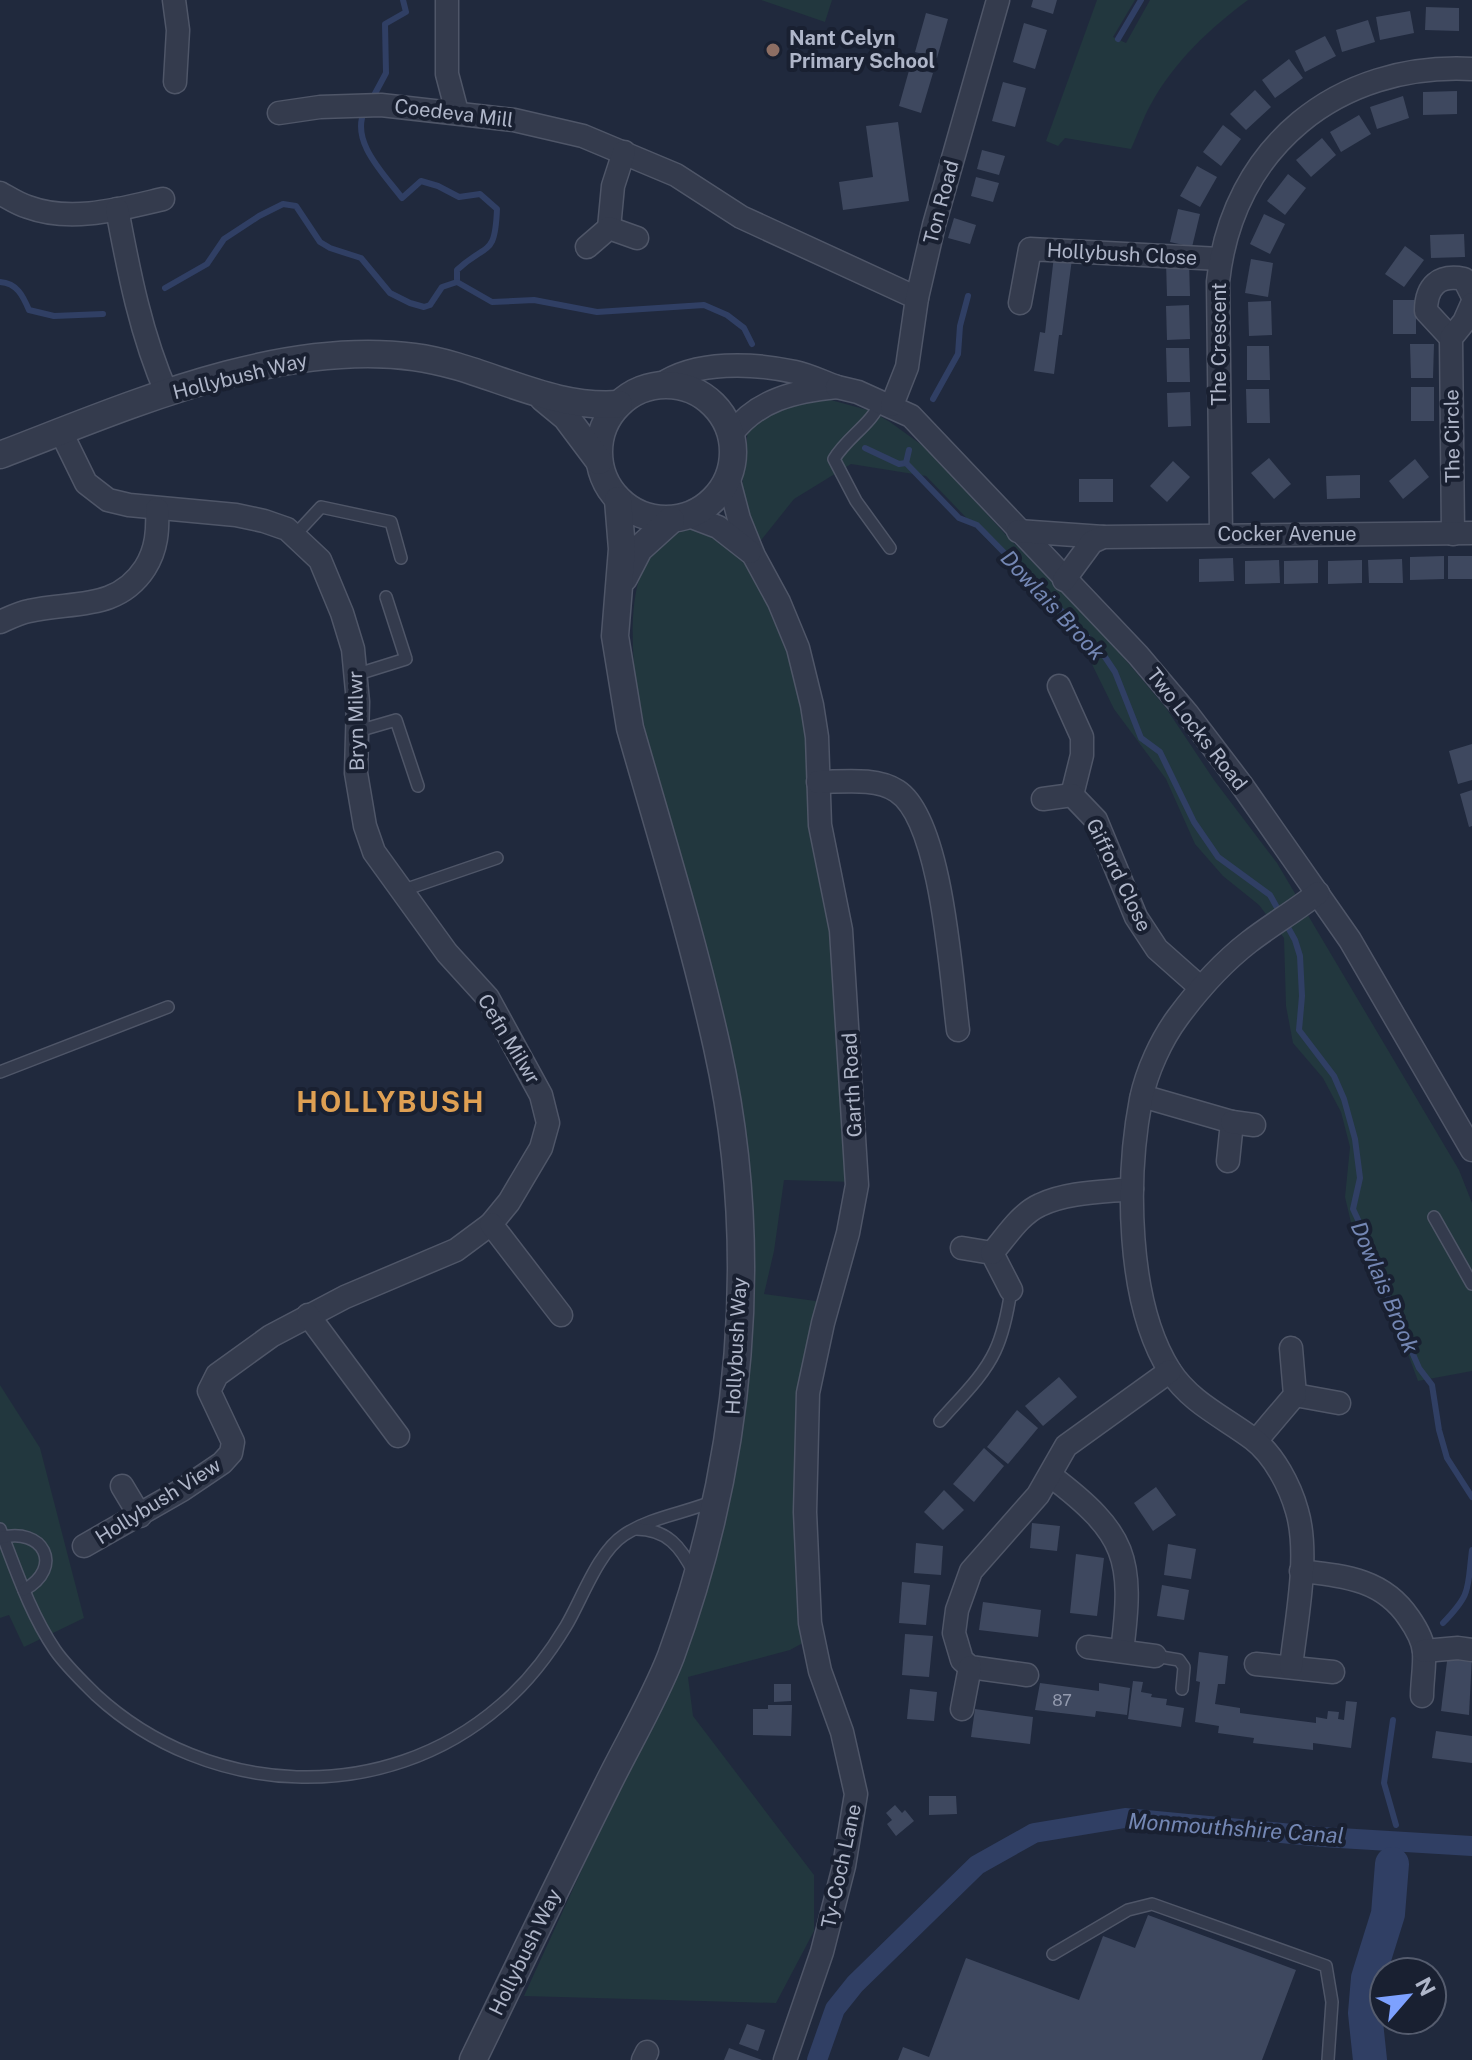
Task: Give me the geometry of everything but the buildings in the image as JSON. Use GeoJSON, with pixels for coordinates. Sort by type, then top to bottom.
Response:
{"type":"FeatureCollection","features":[{"type":"Feature","properties":{"kind":"street"},"geometry":{"type":"LineString","coordinates":[[174,0],[178,30],[175,82]]}},
{"type":"Feature","properties":{"kind":"street"},"geometry":{"type":"LineString","coordinates":[[447,0],[447,74],[457,112]]}},
{"type":"Feature","properties":{"kind":"street","name":"Ton Road"},"geometry":{"type":"LineString","coordinates":[[886,403],[907,367],[917,298],[934,225],[998,0]]}},
{"type":"Feature","properties":{"kind":"street","name":"The Crescent"},"geometry":{"type":"LineString","coordinates":[[1221,534],[1218,282],[1220,259],[1237,207],[1258,170],[1287,134],[1345,92],[1403,72],[1472,69]]}},
{"type":"Feature","properties":{"kind":"street","name":"Coedeva Mill"},"geometry":{"type":"LineString","coordinates":[[279,113],[320,107],[381,105],[514,120],[583,136],[676,175],[741,217],[917,298]]}},
{"type":"Feature","properties":{"kind":"street"},"geometry":{"type":"LineString","coordinates":[[587,247],[609,228],[613,186],[624,152]]}},
{"type":"Feature","properties":{"kind":"street"},"geometry":{"type":"LineString","coordinates":[[0,193],[29,208],[61,214],[117,209],[163,199]]}},
{"type":"Feature","properties":{"kind":"street"},"geometry":{"type":"LineString","coordinates":[[117,209],[134,296],[167,394]]}},
{"type":"Feature","properties":{"kind":"street"},"geometry":{"type":"LineString","coordinates":[[609,228],[637,238]]}},
{"type":"Feature","properties":{"kind":"street","name":"Hollybush Close"},"geometry":{"type":"LineString","coordinates":[[1020,303],[1030,249],[1220,259]]}},
{"type":"Feature","properties":{"kind":"street"},"geometry":{"type":"LineString","coordinates":[[1472,295],[1464,279],[1443,278],[1434,283],[1429,292],[1426,311],[1451,338],[1464,322],[1472,304]]}},
{"type":"Feature","properties":{"kind":"street","name":"The Circle"},"geometry":{"type":"LineString","coordinates":[[1451,338],[1463,534]]}},
{"type":"Feature","properties":{"kind":"street","name":"Hollybush Way"},"geometry":{"type":"LineString","coordinates":[[0,455],[167,394],[274,363],[312,357],[380,353],[441,361],[580,403],[619,404],[634,393],[660,385]]}},
{"type":"Feature","properties":{"kind":"street","name":"Two Locks Road"},"geometry":{"type":"LineString","coordinates":[[660,385],[693,370],[765,367],[797,372],[886,403],[911,416],[1138,655],[1187,713],[1241,784],[1350,940],[1464,1117],[1472,1150]]}},
{"type":"Feature","properties":{"kind":"street"},"geometry":{"type":"LineString","coordinates":[[660,385],[675,385],[701,395],[722,414],[731,435],[733,454],[728,477]]}},
{"type":"Feature","properties":{"kind":"street","name":"Two Locks Road"},"geometry":{"type":"LineString","coordinates":[[731,435],[742,420],[769,403],[790,394],[837,387]]}},
{"type":"Feature","properties":{"kind":"street","name":"Hollybush Way"},"geometry":{"type":"LineString","coordinates":[[473,2060],[670,1658],[715,1500],[731,1425],[741,1322],[740,1222],[733,1142],[717,1048],[630,728],[617,652],[617,592],[622,549],[618,500],[603,478],[599,461],[566,417],[534,391]]}},
{"type":"Feature","properties":{"kind":"street"},"geometry":{"type":"LineString","coordinates":[[599,461],[600,437],[605,423],[619,404]]}},
{"type":"Feature","properties":{"kind":"street","name":"Bryn Milwr"},"geometry":{"type":"LineString","coordinates":[[61,432],[77,468],[96,493],[119,503],[236,515],[264,521],[287,529],[320,560],[353,649],[358,674],[356,773],[365,826]]}},
{"type":"Feature","properties":{"kind":"street","name":"Hollybush Way"},"geometry":{"type":"LineString","coordinates":[[617,592],[639,549],[680,518],[710,504],[728,477]]}},
{"type":"Feature","properties":{"kind":"street","name":"Garth Road"},"geometry":{"type":"LineString","coordinates":[[728,477],[739,519],[754,556],[779,602],[798,648],[814,716],[820,825],[841,930],[857,1185],[808,1393],[805,1512],[810,1623]]}},
{"type":"Feature","properties":{"kind":"street"},"geometry":{"type":"LineString","coordinates":[[618,500],[643,516],[680,518]]}},
{"type":"Feature","properties":{"kind":"street"},"geometry":{"type":"LineString","coordinates":[[0,622],[27,611],[122,594],[138,579],[150,559],[157,539],[157,509]]}},
{"type":"Feature","properties":{"kind":"street","name":"Garth Road"},"geometry":{"type":"LineString","coordinates":[[680,518],[718,527],[754,556]]}},
{"type":"Feature","properties":{"kind":"street","name":"Cocker Avenue"},"geometry":{"type":"LineString","coordinates":[[1018,531],[1103,537],[1463,534]]}},
{"type":"Feature","properties":{"kind":"street"},"geometry":{"type":"LineString","coordinates":[[1064,580],[1092,542],[1103,537]]}},
{"type":"Feature","properties":{"kind":"street"},"geometry":{"type":"LineString","coordinates":[[1043,799],[1072,795],[1082,755],[1082,737],[1059,686]]}},
{"type":"Feature","properties":{"kind":"street"},"geometry":{"type":"LineString","coordinates":[[818,782],[882,784],[897,791],[910,803],[922,825],[937,873],[964,998],[958,1030]]}},
{"type":"Feature","properties":{"kind":"street","name":"Gifford Close"},"geometry":{"type":"LineString","coordinates":[[1072,795],[1096,820],[1136,917],[1157,949],[1201,988]]}},
{"type":"Feature","properties":{"kind":"street","name":"Cefn Milwr"},"geometry":{"type":"LineString","coordinates":[[216,1409],[209,1391],[217,1375],[271,1336],[308,1315],[456,1250],[491,1224],[509,1202],[541,1148],[548,1123],[541,1095],[488,998],[447,953],[401,891],[374,852],[365,826]]}},
{"type":"Feature","properties":{"kind":"street"},"geometry":{"type":"LineString","coordinates":[[1291,1667],[1301,1571],[1297,1511],[1274,1462],[1256,1441],[1198,1404],[1170,1371],[1153,1338],[1136,1260],[1132,1161],[1142,1096],[1157,1053],[1177,1019],[1201,988],[1248,943],[1318,893]]}},
{"type":"Feature","properties":{"kind":"street"},"geometry":{"type":"LineString","coordinates":[[1142,1096],[1243,1124],[1228,1161]]}},
{"type":"Feature","properties":{"kind":"street"},"geometry":{"type":"LineString","coordinates":[[992,1253],[1024,1216],[1038,1205],[1056,1199],[1132,1189]]}},
{"type":"Feature","properties":{"kind":"street"},"geometry":{"type":"LineString","coordinates":[[491,1224],[561,1315]]}},
{"type":"Feature","properties":{"kind":"street"},"geometry":{"type":"LineString","coordinates":[[962,1248],[992,1253]]}},
{"type":"Feature","properties":{"kind":"street"},"geometry":{"type":"LineString","coordinates":[[992,1253],[1011,1290]]}},
{"type":"Feature","properties":{"kind":"street"},"geometry":{"type":"LineString","coordinates":[[308,1315],[398,1436]]}},
{"type":"Feature","properties":{"kind":"street"},"geometry":{"type":"LineString","coordinates":[[1256,1441],[1295,1395],[1291,1348]]}},
{"type":"Feature","properties":{"kind":"street"},"geometry":{"type":"LineString","coordinates":[[1027,1675],[970,1667],[962,1660],[954,1633],[964,1587],[971,1571],[1038,1495],[1066,1446],[1170,1371]]}},
{"type":"Feature","properties":{"kind":"street"},"geometry":{"type":"LineString","coordinates":[[1295,1395],[1339,1403]]}},
{"type":"Feature","properties":{"kind":"street","name":"Hollybush View"},"geometry":{"type":"LineString","coordinates":[[84,1546],[140,1516],[222,1463],[231,1453],[233,1442],[216,1409]]}},
{"type":"Feature","properties":{"kind":"street"},"geometry":{"type":"LineString","coordinates":[[1051,1476],[1104,1522],[1118,1546],[1126,1570],[1128,1600],[1122,1651]]}},
{"type":"Feature","properties":{"kind":"street"},"geometry":{"type":"LineString","coordinates":[[122,1486],[140,1516]]}},
{"type":"Feature","properties":{"kind":"street"},"geometry":{"type":"LineString","coordinates":[[1301,1571],[1353,1579],[1380,1588],[1400,1604],[1416,1628],[1424,1651],[1422,1696]]}},
{"type":"Feature","properties":{"kind":"street","name":"Ty-Coch Lane"},"geometry":{"type":"LineString","coordinates":[[785,2060],[822,1952],[844,1866],[856,1794],[842,1732],[820,1671],[810,1623]]}},
{"type":"Feature","properties":{"kind":"street"},"geometry":{"type":"LineString","coordinates":[[1088,1647],[1155,1656]]}},
{"type":"Feature","properties":{"kind":"street"},"geometry":{"type":"LineString","coordinates":[[1424,1651],[1472,1650]]}},
{"type":"Feature","properties":{"kind":"street"},"geometry":{"type":"LineString","coordinates":[[1256,1664],[1333,1672]]}},
{"type":"Feature","properties":{"kind":"street"},"geometry":{"type":"LineString","coordinates":[[962,1709],[970,1667]]}},
{"type":"Feature","properties":{"kind":"lane"},"geometry":{"type":"LineString","coordinates":[[886,403],[834,459],[856,501],[890,548]]}},
{"type":"Feature","properties":{"kind":"lane"},"geometry":{"type":"LineString","coordinates":[[295,535],[321,507],[391,522],[401,558]]}},
{"type":"Feature","properties":{"kind":"lane"},"geometry":{"type":"LineString","coordinates":[[358,674],[406,659],[386,597]]}},
{"type":"Feature","properties":{"kind":"lane"},"geometry":{"type":"LineString","coordinates":[[358,731],[396,720],[418,786]]}},
{"type":"Feature","properties":{"kind":"lane"},"geometry":{"type":"LineString","coordinates":[[401,891],[497,858]]}},
{"type":"Feature","properties":{"kind":"lane"},"geometry":{"type":"LineString","coordinates":[[0,1072],[168,1007]]}},
{"type":"Feature","properties":{"kind":"lane"},"geometry":{"type":"LineString","coordinates":[[1434,1217],[1472,1284]]}},
{"type":"Feature","properties":{"kind":"lane"},"geometry":{"type":"LineString","coordinates":[[940,1421],[976,1380],[995,1352],[1011,1290]]}},
{"type":"Feature","properties":{"kind":"lane"},"geometry":{"type":"LineString","coordinates":[[24,1590],[43,1576],[46,1561],[42,1549],[33,1539],[20,1534],[1,1535],[24,1590],[55,1651],[122,1719],[183,1753],[218,1765],[271,1775],[330,1776],[390,1766],[423,1753],[474,1726],[500,1706],[543,1661],[607,1551],[623,1535],[647,1522],[715,1500]]}},
{"type":"Feature","properties":{"kind":"lane"},"geometry":{"type":"LineString","coordinates":[[635,1529],[658,1532],[675,1541],[695,1576]]}},
{"type":"Feature","properties":{"kind":"lane"},"geometry":{"type":"LineString","coordinates":[[1155,1656],[1179,1660],[1184,1667],[1182,1689]]}},
{"type":"Feature","properties":{"kind":"lane"},"geometry":{"type":"LineString","coordinates":[[1053,1954],[1128,1910],[1152,1904],[1326,1966],[1332,2002],[1328,2060]]}},
{"type":"Feature","properties":{"kind":"shaded area"},"geometry":{"type":"Polygon","coordinates":[[[761,0],[832,0],[825,22],[761,0]]]}},
{"type":"Feature","properties":{"kind":"shaded area"},"geometry":{"type":"Polygon","coordinates":[[[1097,0],[1135,0],[1113,37],[1126,43],[1150,0],[1248,0],[1207,34],[1171,74],[1148,109],[1131,149],[1065,138],[1058,146],[1046,141],[1097,0]]]}},
{"type":"Feature","properties":{"kind":"shaded area"},"geometry":{"type":"Polygon","coordinates":[[[831,400],[871,411],[930,451],[1005,534],[1103,633],[1166,708],[1214,780],[1277,863],[1459,1170],[1472,1203],[1472,1371],[1418,1381],[1398,1327],[1356,1244],[1345,1197],[1350,1147],[1341,1112],[1323,1078],[1293,1043],[1286,1006],[1284,938],[1259,905],[1223,876],[1195,844],[1166,779],[1114,709],[1082,644],[1039,593],[926,476],[851,464],[794,499],[758,544],[745,514],[742,486],[748,428],[787,407],[831,400]]]}},
{"type":"Feature","properties":{"kind":"shaded area"},"geometry":{"type":"Polygon","coordinates":[[[698,528],[751,560],[801,678],[827,895],[855,1182],[784,1180],[774,1251],[764,1294],[823,1302],[812,1341],[819,1634],[790,1650],[688,1677],[693,1716],[814,1875],[814,1931],[776,2003],[524,1996],[670,1677],[752,1252],[635,680],[634,610],[644,565],[656,547],[674,534],[698,528]]]}},
{"type":"Feature","properties":{"kind":"shaded area"},"geometry":{"type":"Polygon","coordinates":[[[0,1385],[40,1448],[84,1618],[24,1647],[9,1615],[0,1618],[0,1385]]]}},
{"type":"Feature","properties":{"kind":"waterway"},"geometry":{"type":"LineString","coordinates":[[371,101],[386,73],[385,24],[406,12],[403,0]]}},
{"type":"Feature","properties":{"kind":"waterway","name":"Dowlais Brook"},"geometry":{"type":"LineString","coordinates":[[1118,39],[1141,0]]}},
{"type":"Feature","properties":{"kind":"waterway"},"geometry":{"type":"LineString","coordinates":[[365,110],[361,122],[365,145],[402,198],[421,181],[459,197],[480,194],[497,209],[491,242],[457,270],[457,282]]}},
{"type":"Feature","properties":{"kind":"waterway"},"geometry":{"type":"LineString","coordinates":[[165,288],[207,264],[224,239],[283,204],[296,206],[320,242],[361,258],[390,293],[410,303],[424,307],[430,305],[442,287],[457,282],[492,302],[534,300],[597,312],[704,305],[727,315],[744,328],[752,344]]}},
{"type":"Feature","properties":{"kind":"waterway"},"geometry":{"type":"LineString","coordinates":[[0,282],[15,288],[29,310],[54,316],[103,314]]}},
{"type":"Feature","properties":{"kind":"waterway","name":"Dowlais Brook"},"geometry":{"type":"LineString","coordinates":[[933,399],[958,354],[960,326],[968,296]]}},
{"type":"Feature","properties":{"kind":"waterway","name":"Dowlais Brook"},"geometry":{"type":"LineString","coordinates":[[865,448],[899,464],[906,463],[959,518],[977,525],[1101,651],[1115,672],[1141,738],[1160,752],[1194,822],[1218,857],[1270,895],[1295,940],[1300,956],[1302,996],[1299,1030],[1334,1076],[1355,1139],[1360,1178],[1353,1209],[1419,1368],[1432,1385],[1447,1458],[1472,1497]]}},
{"type":"Feature","properties":{"kind":"waterway","name":"Dowlais Brook"},"geometry":{"type":"LineString","coordinates":[[906,463],[909,450]]}},
{"type":"Feature","properties":{"kind":"waterway","name":"Dowlais Brook"},"geometry":{"type":"LineString","coordinates":[[1443,1623],[1464,1597],[1472,1550]]}},
{"type":"Feature","properties":{"kind":"waterway","name":"Dowlais Brook"},"geometry":{"type":"LineString","coordinates":[[1393,1720],[1384,1783],[1396,1825]]}},
{"type":"Feature","properties":{"kind":"waterway","name":"Monmouthshire Canal"},"geometry":{"type":"LineString","coordinates":[[817,2060],[835,2009],[855,1984],[977,1865],[1034,1833],[1125,1818],[1323,1837],[1472,1846]]}},
{"type":"Feature","properties":{"kind":"waterway","name":"Dowlais Brook"},"geometry":{"type":"LineString","coordinates":[[1370,2060],[1365,2013],[1368,1978],[1388,1914],[1392,1864]]}},
{"type":"Feature","properties":{"kind":"place","name":"Nant Celyn Primary School"},"geometry":{"type":"Point","coordinates":[773,50]}},
{"type":"Feature","properties":{"kind":"district","name":"HOLLYBUSH"},"geometry":{"type":"Point","coordinates":[391,1101]}}]}
